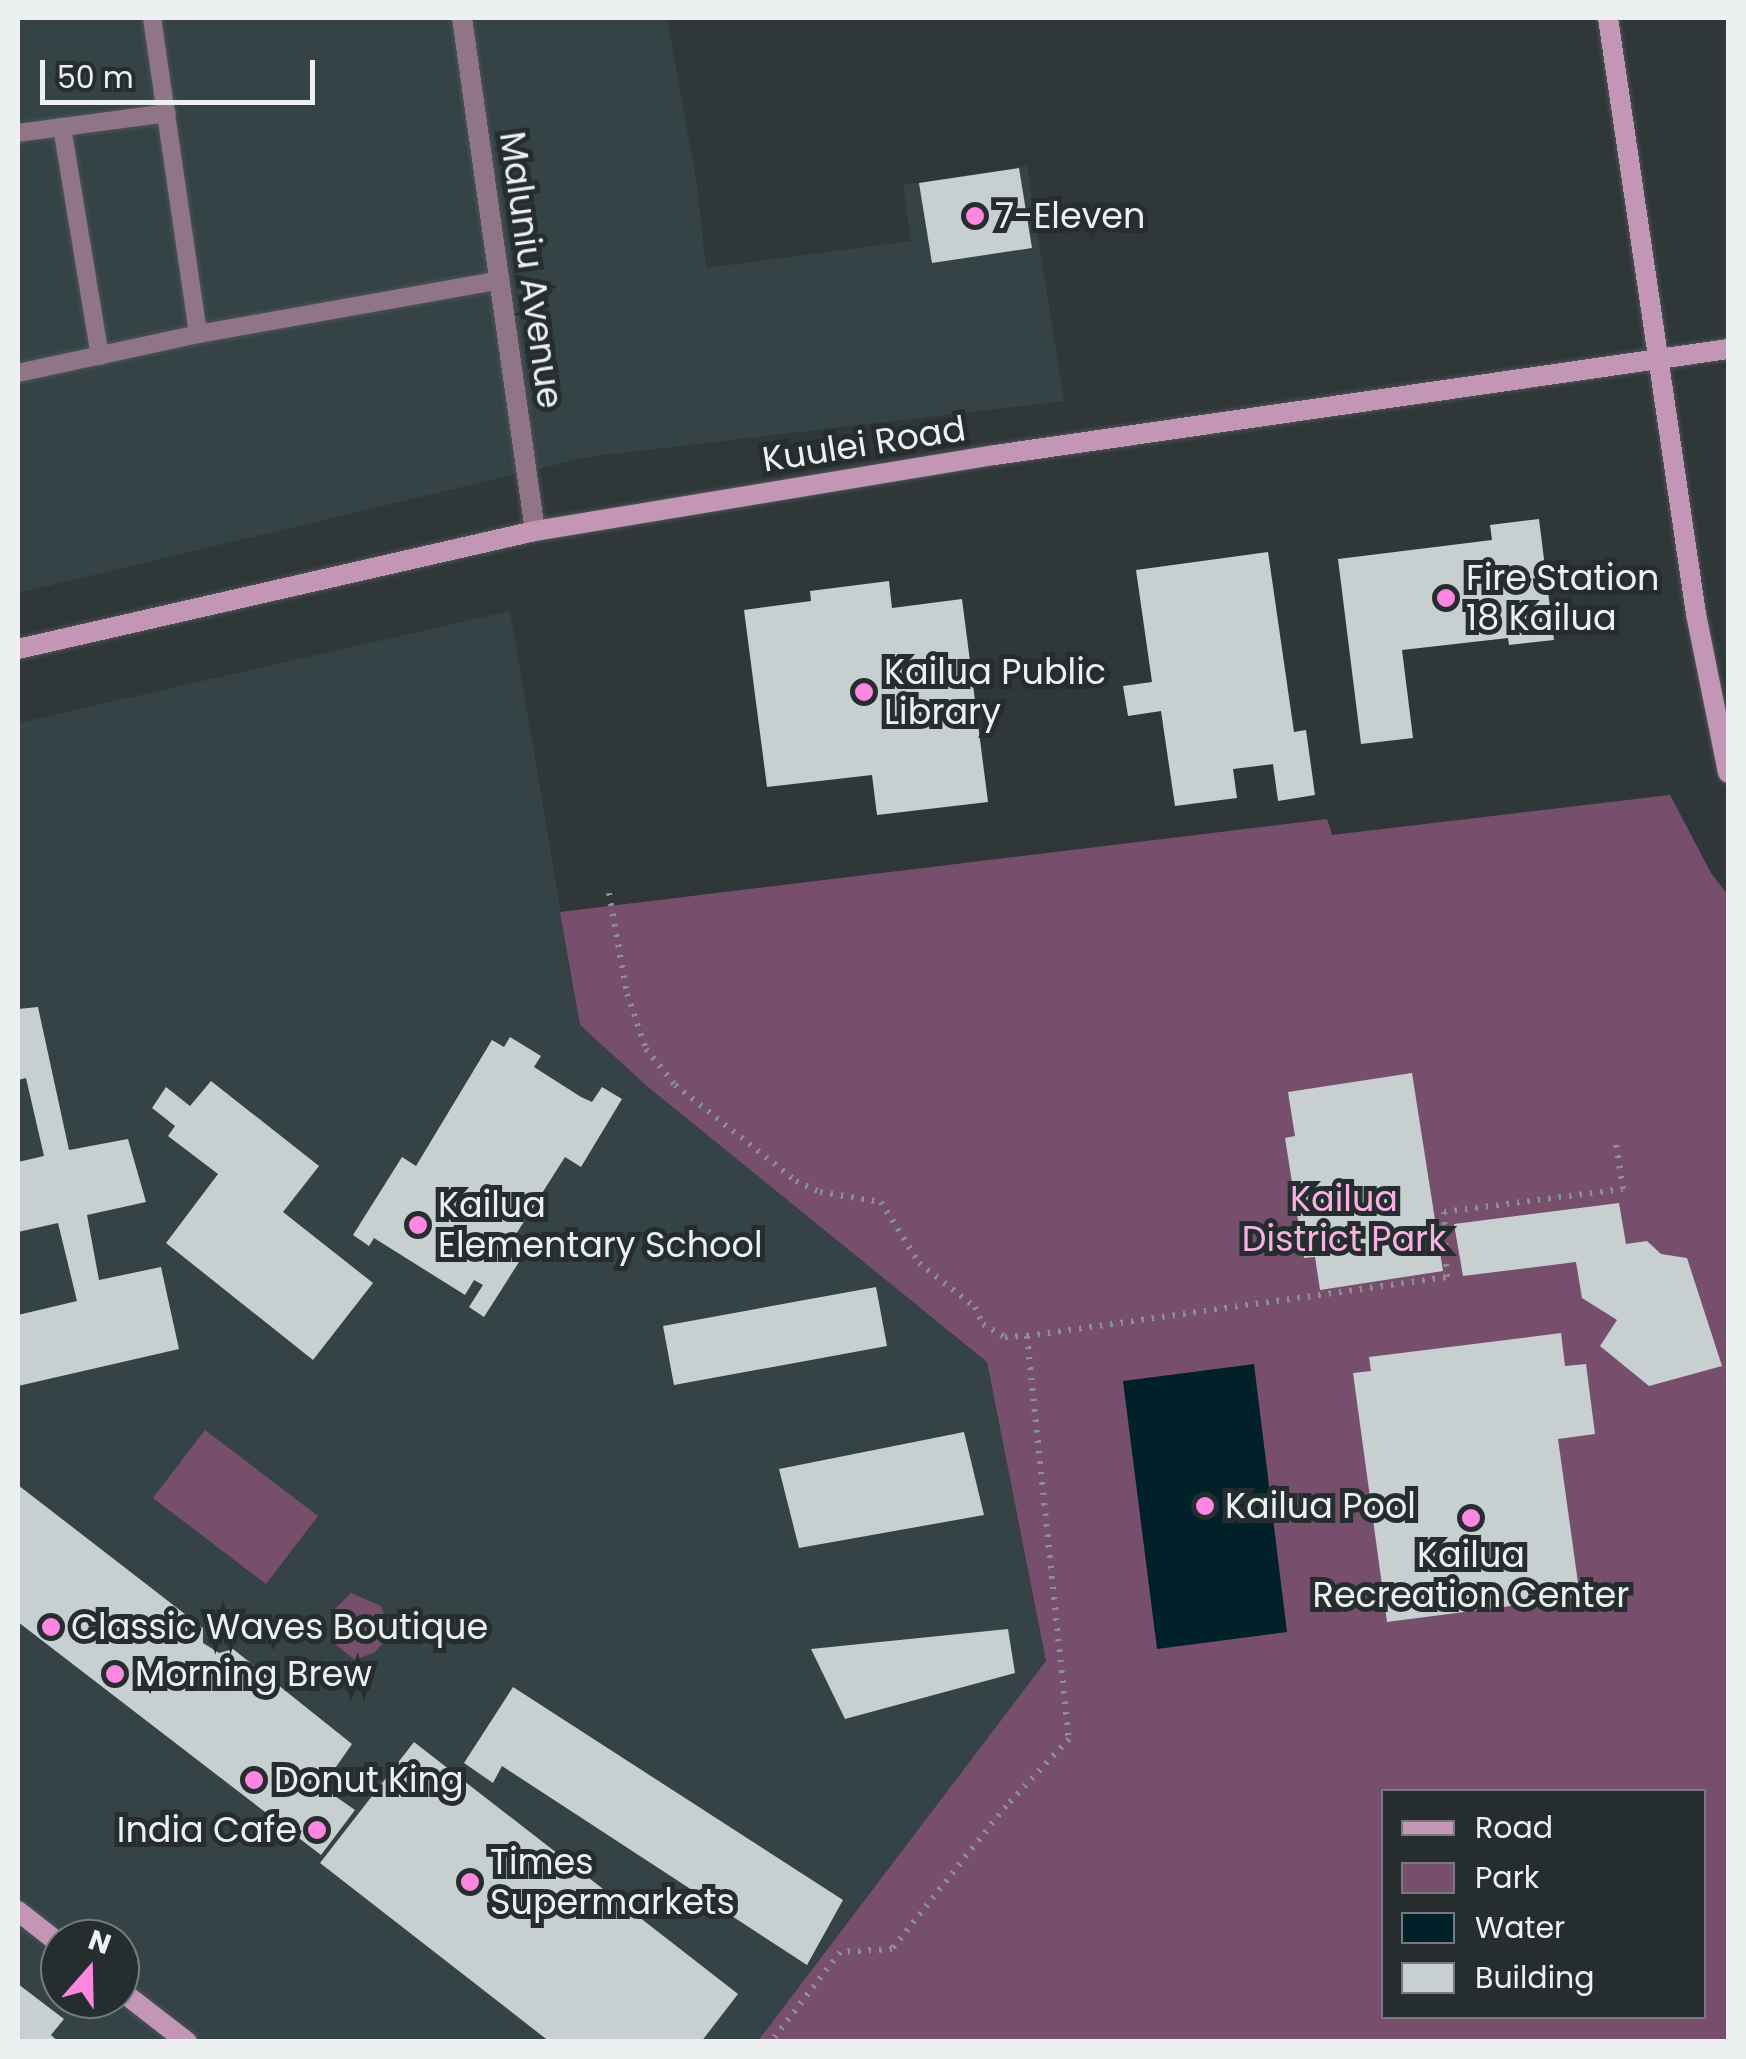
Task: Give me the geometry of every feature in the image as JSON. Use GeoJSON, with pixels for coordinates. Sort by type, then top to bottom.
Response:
{"type":"FeatureCollection","features":[{"type":"Feature","properties":{"kind":"main road"},"geometry":{"type":"LineString","coordinates":[[1608,18],[1704,669],[1728,773]]}},
{"type":"Feature","properties":{"kind":"main road","name":"Kuulei Road"},"geometry":{"type":"LineString","coordinates":[[18,648],[535,531],[995,456],[1728,349]]}},
{"type":"Feature","properties":{"kind":"main road"},"geometry":{"type":"LineString","coordinates":[[18,1911],[40,1928]]}},
{"type":"Feature","properties":{"kind":"main road"},"geometry":{"type":"LineString","coordinates":[[140,2006],[187,2042]]}},
{"type":"Feature","properties":{"kind":"street","name":"Maluniu Avenue"},"geometry":{"type":"LineString","coordinates":[[462,18],[535,531]]}},
{"type":"Feature","properties":{"kind":"lane"},"geometry":{"type":"LineString","coordinates":[[152,18],[198,334]]}},
{"type":"Feature","properties":{"kind":"lane"},"geometry":{"type":"LineString","coordinates":[[18,133],[167,112]]}},
{"type":"Feature","properties":{"kind":"lane"},"geometry":{"type":"LineString","coordinates":[[62,127],[100,356]]}},
{"type":"Feature","properties":{"kind":"lane"},"geometry":{"type":"LineString","coordinates":[[18,373],[198,334],[500,280]]}},
{"type":"Feature","properties":{"kind":"path"},"geometry":{"type":"LineString","coordinates":[[609,894],[634,1012],[646,1048],[675,1085],[796,1181],[820,1192],[881,1202],[919,1263],[975,1307],[983,1324],[1005,1337],[1447,1277],[1444,1212],[1622,1189],[1616,1144]]}},
{"type":"Feature","properties":{"kind":"path"},"geometry":{"type":"LineString","coordinates":[[770,2042],[840,1952],[892,1949],[1006,1806],[1069,1739],[1027,1336]]}},
{"type":"Feature","properties":{"kind":"shaded area"},"geometry":{"type":"Polygon","coordinates":[[[18,18],[667,18],[697,185],[706,268],[911,241],[903,185],[1027,166],[1064,401],[588,457],[18,593],[18,18]]]}},
{"type":"Feature","properties":{"kind":"shaded area","name":"Kailua Elementary School"},"geometry":{"type":"Polygon","coordinates":[[[510,611],[580,1025],[648,1087],[987,1362],[1046,1661],[762,2041],[18,2041],[18,723],[510,611]]]}},
{"type":"Feature","properties":{"kind":"green space","name":"Kailua District Park"},"geometry":{"type":"Polygon","coordinates":[[[1670,795],[1711,873],[1728,895],[1728,2041],[758,2041],[1046,1661],[987,1362],[648,1087],[580,1025],[560,912],[1327,819],[1332,835],[1670,795]]]}},
{"type":"Feature","properties":{"kind":"green space"},"geometry":{"type":"Polygon","coordinates":[[[205,1430],[318,1516],[266,1584],[153,1498],[205,1430]]]}},
{"type":"Feature","properties":{"kind":"green space"},"geometry":{"type":"Polygon","coordinates":[[[351,1593],[381,1606],[391,1634],[375,1652],[355,1660],[331,1641],[330,1614],[351,1593]]]}},
{"type":"Feature","properties":{"kind":"water","name":"Kailua Pool"},"geometry":{"type":"Polygon","coordinates":[[[1254,1364],[1287,1632],[1157,1649],[1123,1381],[1254,1364]]]}},
{"type":"Feature","properties":{"kind":"building","name":"7-Eleven"},"geometry":{"type":"Polygon","coordinates":[[[1019,168],[1032,248],[932,263],[919,183],[1019,168]]]}},
{"type":"Feature","properties":{"kind":"building","name":"Fire Station 18 Kailua"},"geometry":{"type":"Polygon","coordinates":[[[1539,519],[1554,640],[1509,645],[1508,638],[1402,650],[1413,738],[1361,744],[1338,559],[1492,540],[1490,525],[1539,519]]]}},
{"type":"Feature","properties":{"kind":"building"},"geometry":{"type":"Polygon","coordinates":[[[1268,552],[1294,732],[1306,730],[1315,795],[1278,801],[1273,764],[1233,769],[1237,798],[1175,806],[1161,711],[1128,716],[1123,686],[1152,682],[1136,570],[1268,552]]]}},
{"type":"Feature","properties":{"kind":"building","name":"Kailua Public Library"},"geometry":{"type":"Polygon","coordinates":[[[889,581],[892,608],[962,599],[988,802],[877,815],[872,775],[767,787],[744,610],[811,601],[810,591],[889,581]]]}},
{"type":"Feature","properties":{"kind":"building"},"geometry":{"type":"Polygon","coordinates":[[[38,1007],[69,1150],[128,1139],[146,1202],[87,1215],[99,1280],[161,1267],[179,1349],[18,1386],[18,1315],[77,1301],[58,1223],[18,1232],[18,1162],[44,1156],[26,1078],[18,1080],[18,1009],[38,1007]]]}},
{"type":"Feature","properties":{"kind":"building"},"geometry":{"type":"Polygon","coordinates":[[[510,1037],[541,1056],[534,1067],[581,1097],[592,1102],[602,1087],[622,1099],[581,1167],[565,1157],[504,1253],[519,1262],[484,1317],[469,1307],[483,1285],[474,1280],[465,1295],[374,1238],[369,1246],[353,1235],[402,1157],[416,1166],[492,1040],[504,1047],[510,1037]]]}},
{"type":"Feature","properties":{"kind":"building"},"geometry":{"type":"Polygon","coordinates":[[[1412,1073],[1443,1271],[1320,1290],[1315,1257],[1304,1258],[1285,1138],[1295,1136],[1288,1092],[1412,1073]]]}},
{"type":"Feature","properties":{"kind":"building"},"geometry":{"type":"Polygon","coordinates":[[[211,1081],[319,1166],[283,1212],[373,1283],[313,1360],[166,1243],[218,1174],[168,1136],[175,1126],[152,1108],[166,1087],[190,1106],[211,1081]]]}},
{"type":"Feature","properties":{"kind":"building"},"geometry":{"type":"Polygon","coordinates":[[[1619,1203],[1626,1244],[1647,1241],[1661,1254],[1687,1258],[1722,1366],[1649,1386],[1600,1346],[1617,1320],[1582,1298],[1576,1262],[1463,1276],[1454,1224],[1619,1203]]]}},
{"type":"Feature","properties":{"kind":"building"},"geometry":{"type":"Polygon","coordinates":[[[876,1287],[887,1346],[674,1385],[663,1326],[876,1287]]]}},
{"type":"Feature","properties":{"kind":"building","name":"Kailua Recreation Center"},"geometry":{"type":"Polygon","coordinates":[[[1561,1333],[1565,1366],[1586,1364],[1595,1434],[1558,1439],[1580,1597],[1387,1622],[1353,1373],[1371,1371],[1369,1357],[1561,1333]]]}},
{"type":"Feature","properties":{"kind":"building"},"geometry":{"type":"Polygon","coordinates":[[[964,1432],[984,1515],[799,1548],[779,1469],[964,1432]]]}},
{"type":"Feature","properties":{"kind":"building"},"geometry":{"type":"Polygon","coordinates":[[[18,1485],[203,1628],[203,1643],[219,1653],[233,1649],[352,1744],[322,1787],[355,1810],[321,1855],[18,1622],[18,1485]]]}},
{"type":"Feature","properties":{"kind":"building"},"geometry":{"type":"Polygon","coordinates":[[[1008,1629],[1015,1673],[845,1719],[811,1649],[1008,1629]]]}},
{"type":"Feature","properties":{"kind":"building"},"geometry":{"type":"Polygon","coordinates":[[[513,1687],[843,1900],[807,1965],[502,1766],[493,1783],[464,1763],[513,1687]]]}},
{"type":"Feature","properties":{"kind":"building","name":"Times Supermarkets"},"geometry":{"type":"Polygon","coordinates":[[[414,1742],[738,1994],[701,2042],[550,2042],[320,1863],[414,1742]]]}},
{"type":"Feature","properties":{"kind":"building"},"geometry":{"type":"Polygon","coordinates":[[[18,1984],[40,2001],[40,2019],[64,2019],[51,2035],[59,2042],[18,2042],[18,1984]]]}},
{"type":"Feature","properties":{"kind":"place","name":"7-Eleven"},"geometry":{"type":"Point","coordinates":[975,216]}},
{"type":"Feature","properties":{"kind":"place","name":"Fire Station 18 Kailua"},"geometry":{"type":"Point","coordinates":[1446,598]}},
{"type":"Feature","properties":{"kind":"place","name":"Kailua Public Library"},"geometry":{"type":"Point","coordinates":[864,692]}},
{"type":"Feature","properties":{"kind":"place","name":"Kailua Elementary School"},"geometry":{"type":"Point","coordinates":[418,1225]}},
{"type":"Feature","properties":{"kind":"place","name":"Kailua Pool"},"geometry":{"type":"Point","coordinates":[1205,1506]}},
{"type":"Feature","properties":{"kind":"place","name":"Kailua Recreation Center"},"geometry":{"type":"Point","coordinates":[1471,1518]}},
{"type":"Feature","properties":{"kind":"place","name":"Classic Waves Boutique"},"geometry":{"type":"Point","coordinates":[51,1627]}},
{"type":"Feature","properties":{"kind":"place","name":"Morning Brew"},"geometry":{"type":"Point","coordinates":[115,1674]}},
{"type":"Feature","properties":{"kind":"place","name":"Donut King"},"geometry":{"type":"Point","coordinates":[254,1780]}},
{"type":"Feature","properties":{"kind":"place","name":"India Cafe"},"geometry":{"type":"Point","coordinates":[317,1830]}},
{"type":"Feature","properties":{"kind":"place","name":"Times Supermarkets"},"geometry":{"type":"Point","coordinates":[470,1882]}}]}
